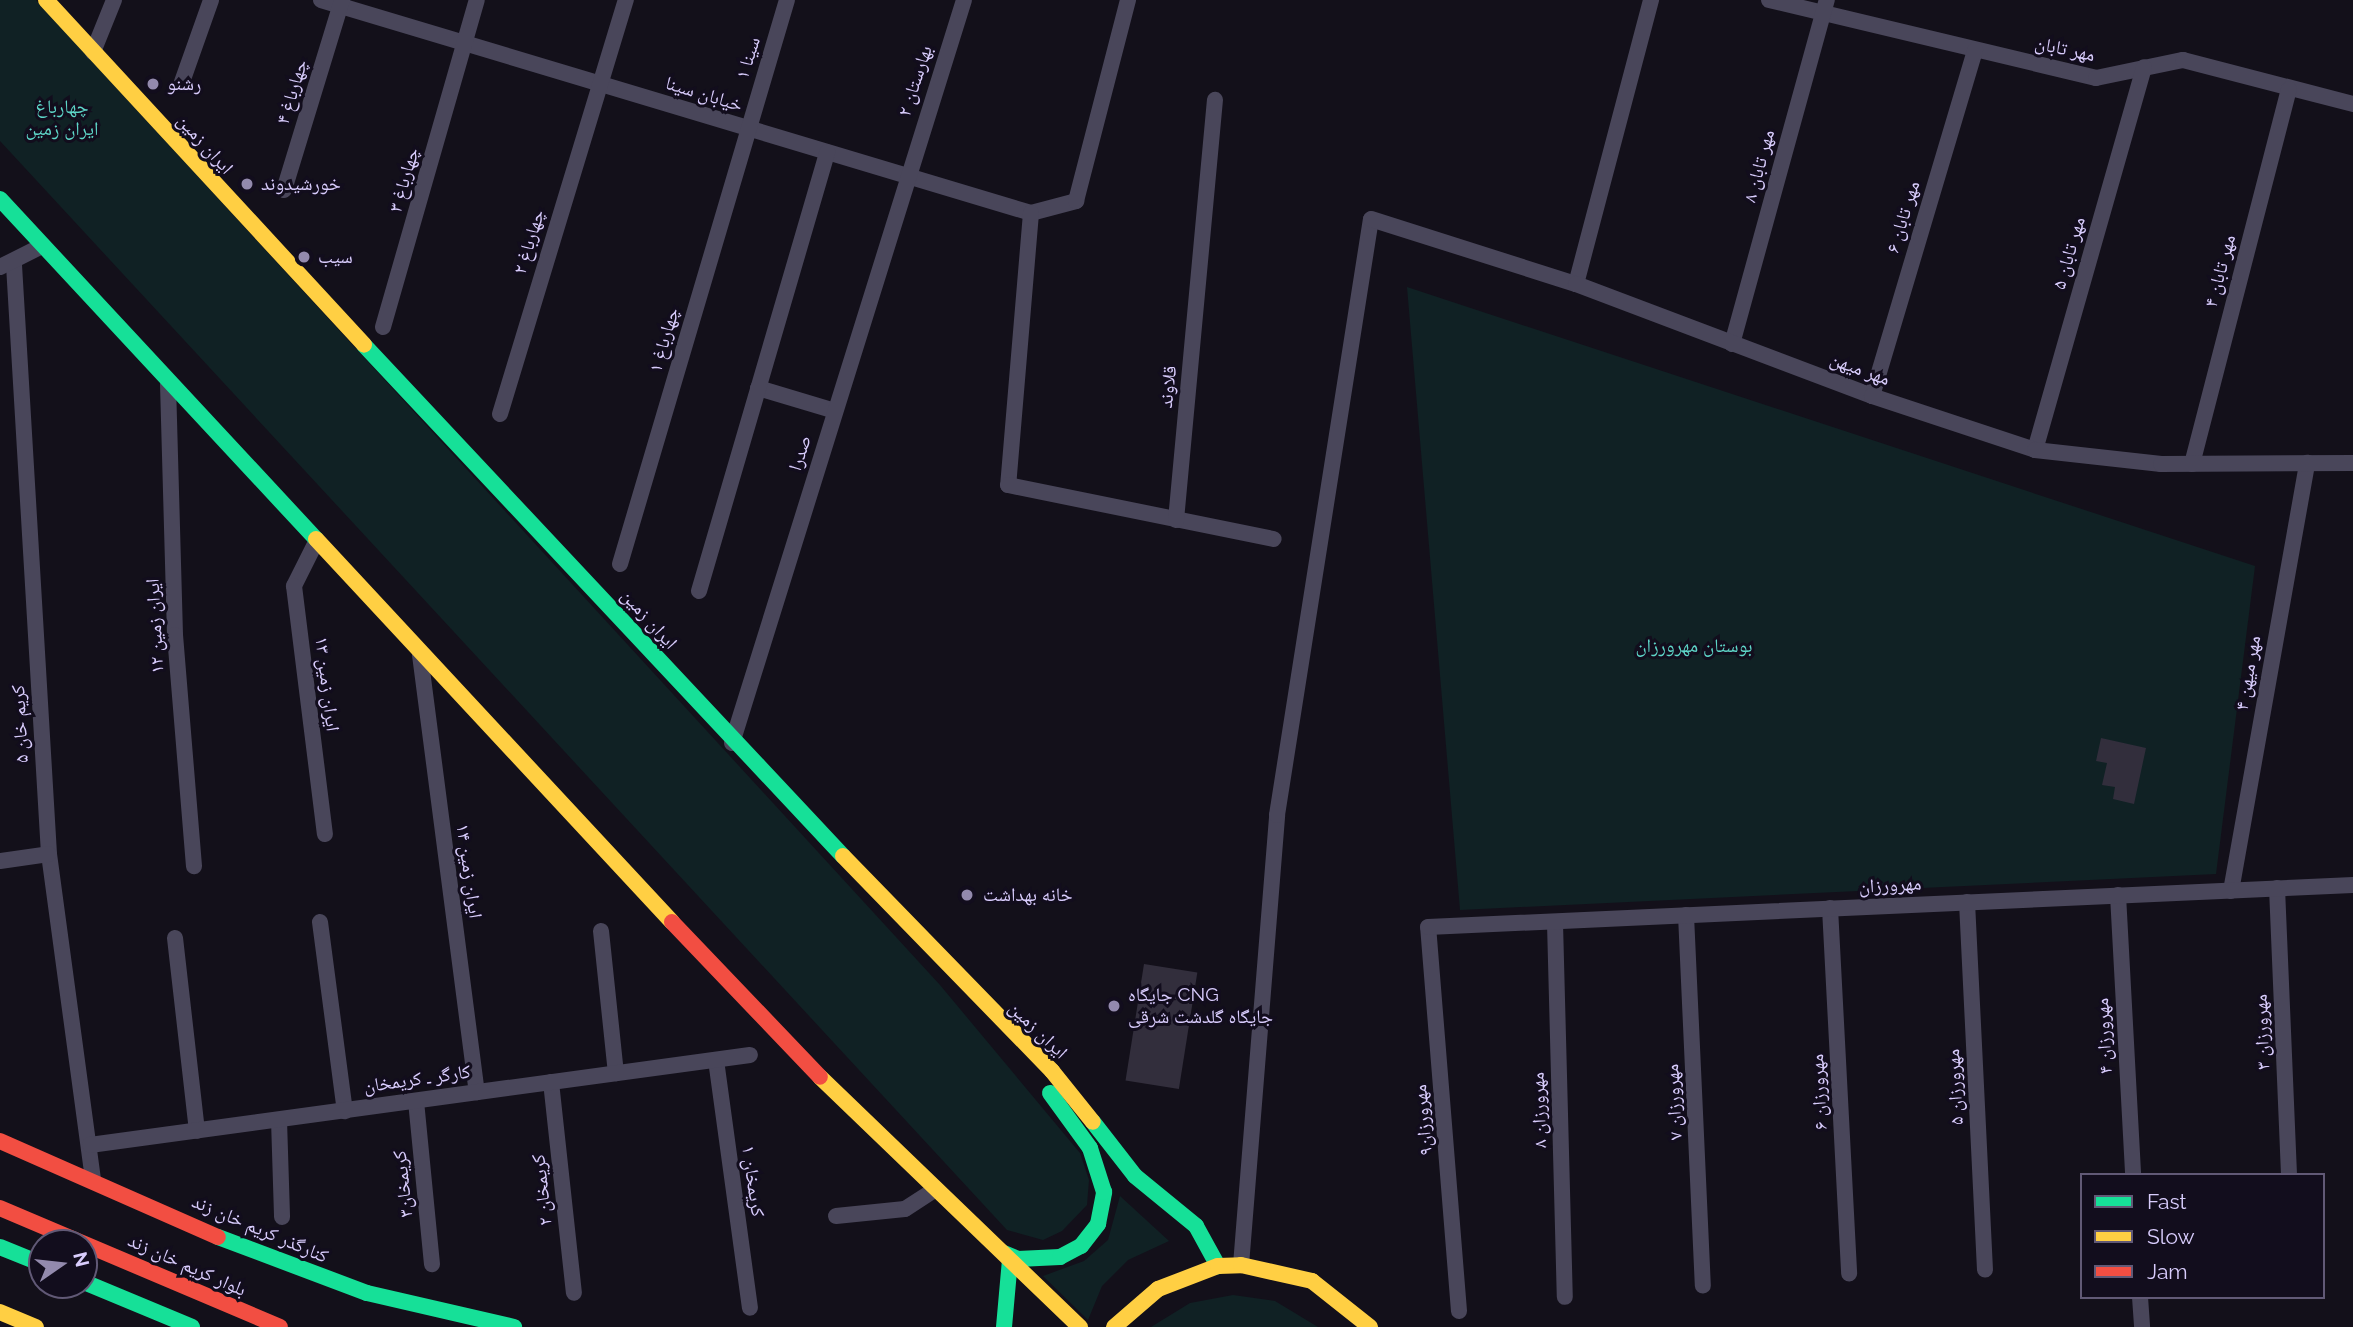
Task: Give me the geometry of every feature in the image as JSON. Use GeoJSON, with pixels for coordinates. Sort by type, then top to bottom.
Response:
{"type":"FeatureCollection","features":[{"type":"Feature","properties":{"kind":"main road","name":"ایران زمین"},"geometry":{"type":"LineString","coordinates":[[46,0],[732,743],[1004,1028],[1052,1071],[1135,1176],[1196,1226],[1218,1266]]}},
{"type":"Feature","properties":{"kind":"main road"},"geometry":{"type":"LineString","coordinates":[[0,199],[315,544],[783,1041],[1080,1327]]}},
{"type":"Feature","properties":{"kind":"main road"},"geometry":{"type":"LineString","coordinates":[[1004,1028],[1090,1149],[1104,1192],[1098,1224],[1081,1246],[1039,1261],[1006,1256]]}},
{"type":"Feature","properties":{"kind":"main road","name":"کنارگذر کریم خان زند"},"geometry":{"type":"LineString","coordinates":[[0,1141],[93,1179],[282,1265],[367,1293],[513,1327]]}},
{"type":"Feature","properties":{"kind":"main road","name":"بلوار کریم خان زند"},"geometry":{"type":"LineString","coordinates":[[0,1208],[280,1327]]}},
{"type":"Feature","properties":{"kind":"main road"},"geometry":{"type":"LineString","coordinates":[[0,1247],[28,1258]]}},
{"type":"Feature","properties":{"kind":"main road"},"geometry":{"type":"LineString","coordinates":[[1004,1327],[1006,1256]]}},
{"type":"Feature","properties":{"kind":"main road"},"geometry":{"type":"LineString","coordinates":[[1114,1327],[1158,1289],[1218,1266],[1241,1265],[1312,1281],[1370,1327]]}},
{"type":"Feature","properties":{"kind":"main road"},"geometry":{"type":"LineString","coordinates":[[98,1288],[192,1327]]}},
{"type":"Feature","properties":{"kind":"main road"},"geometry":{"type":"LineString","coordinates":[[0,1312],[36,1327]]}},
{"type":"Feature","properties":{"kind":"street"},"geometry":{"type":"LineString","coordinates":[[93,52],[114,0]]}},
{"type":"Feature","properties":{"kind":"street"},"geometry":{"type":"LineString","coordinates":[[182,82],[211,0]]}},
{"type":"Feature","properties":{"kind":"street","name":"خیابان سینا"},"geometry":{"type":"LineString","coordinates":[[321,0],[341,3],[465,44],[1031,213]]}},
{"type":"Feature","properties":{"kind":"street","name":"چهارباغ ۳"},"geometry":{"type":"LineString","coordinates":[[383,327],[477,0]]}},
{"type":"Feature","properties":{"kind":"street","name":"چهارباغ ۲"},"geometry":{"type":"LineString","coordinates":[[500,414],[626,0]]}},
{"type":"Feature","properties":{"kind":"street","name":"سینا ۱"},"geometry":{"type":"LineString","coordinates":[[748,129],[787,0]]}},
{"type":"Feature","properties":{"kind":"street","name":"بهارستان ۲"},"geometry":{"type":"LineString","coordinates":[[907,175],[964,0]]}},
{"type":"Feature","properties":{"kind":"street"},"geometry":{"type":"LineString","coordinates":[[1128,0],[1076,201],[1031,213],[1008,485],[1274,539]]}},
{"type":"Feature","properties":{"kind":"street"},"geometry":{"type":"LineString","coordinates":[[1576,284],[1651,0]]}},
{"type":"Feature","properties":{"kind":"street","name":"مهر تابان"},"geometry":{"type":"LineString","coordinates":[[1769,0],[1824,7],[1975,50],[2096,78],[2183,60],[2353,104]]}},
{"type":"Feature","properties":{"kind":"street","name":"چهارباغ ۴"},"geometry":{"type":"LineString","coordinates":[[284,190],[341,3]]}},
{"type":"Feature","properties":{"kind":"street","name":"مهر تابان ۸"},"geometry":{"type":"LineString","coordinates":[[1732,344],[1824,7]]}},
{"type":"Feature","properties":{"kind":"street","name":"مهر تابان ۶"},"geometry":{"type":"LineString","coordinates":[[1872,396],[1975,50]]}},
{"type":"Feature","properties":{"kind":"street","name":"مهر تابان ۵"},"geometry":{"type":"LineString","coordinates":[[2035,450],[2144,68]]}},
{"type":"Feature","properties":{"kind":"street","name":"مهر تابان ۴"},"geometry":{"type":"LineString","coordinates":[[2192,464],[2289,89]]}},
{"type":"Feature","properties":{"kind":"street","name":"قلاوند"},"geometry":{"type":"LineString","coordinates":[[1176,520],[1215,100]]}},
{"type":"Feature","properties":{"kind":"street","name":"چهارباغ ۱"},"geometry":{"type":"LineString","coordinates":[[620,564],[748,129]]}},
{"type":"Feature","properties":{"kind":"street"},"geometry":{"type":"LineString","coordinates":[[699,591],[827,152]]}},
{"type":"Feature","properties":{"kind":"street","name":"صدرا"},"geometry":{"type":"LineString","coordinates":[[732,743],[907,175]]}},
{"type":"Feature","properties":{"kind":"street","name":"مهر میهن"},"geometry":{"type":"LineString","coordinates":[[1241,1265],[1277,815],[1371,219],[1576,284],[1872,396],[2035,450],[2192,464],[2353,463]]}},
{"type":"Feature","properties":{"kind":"street"},"geometry":{"type":"LineString","coordinates":[[7,266],[43,246]]}},
{"type":"Feature","properties":{"kind":"street","name":"کریم خان ۵"},"geometry":{"type":"LineString","coordinates":[[7,266],[49,854],[93,1179]]}},
{"type":"Feature","properties":{"kind":"street","name":"ایران زمین ۱۲"},"geometry":{"type":"LineString","coordinates":[[168,383],[175,635],[194,866]]}},
{"type":"Feature","properties":{"kind":"street"},"geometry":{"type":"LineString","coordinates":[[758,388],[835,411]]}},
{"type":"Feature","properties":{"kind":"street","name":"مهر میهن ۴"},"geometry":{"type":"LineString","coordinates":[[2231,891],[2307,463]]}},
{"type":"Feature","properties":{"kind":"street","name":"ایران زمین ۱۳"},"geometry":{"type":"LineString","coordinates":[[315,544],[294,586],[324,834]]}},
{"type":"Feature","properties":{"kind":"street","name":"ایران زمین ۱۴"},"geometry":{"type":"LineString","coordinates":[[420,655],[477,1092]]}},
{"type":"Feature","properties":{"kind":"street"},"geometry":{"type":"LineString","coordinates":[[0,861],[49,854]]}},
{"type":"Feature","properties":{"kind":"street","name":"مهرورزان"},"geometry":{"type":"LineString","coordinates":[[1428,926],[1555,923],[2353,885]]}},
{"type":"Feature","properties":{"kind":"street","name":"مهرورزان ۳"},"geometry":{"type":"LineString","coordinates":[[2277,888],[2289,1173]]}},
{"type":"Feature","properties":{"kind":"street","name":"مهرورزان ۴"},"geometry":{"type":"LineString","coordinates":[[2118,895],[2133,1173]]}},
{"type":"Feature","properties":{"kind":"street","name":"مهرورزان ۵"},"geometry":{"type":"LineString","coordinates":[[1967,902],[1985,1270]]}},
{"type":"Feature","properties":{"kind":"street","name":"مهرورزان ۶"},"geometry":{"type":"LineString","coordinates":[[1830,908],[1849,1274]]}},
{"type":"Feature","properties":{"kind":"street","name":"مهرورزان ۷"},"geometry":{"type":"LineString","coordinates":[[1686,915],[1703,1286]]}},
{"type":"Feature","properties":{"kind":"street"},"geometry":{"type":"LineString","coordinates":[[320,922],[345,1111]]}},
{"type":"Feature","properties":{"kind":"street","name":"مهرورزان ۸"},"geometry":{"type":"LineString","coordinates":[[1555,923],[1564,1297]]}},
{"type":"Feature","properties":{"kind":"street","name":"مهرورزان۹"},"geometry":{"type":"LineString","coordinates":[[1428,926],[1459,1311]]}},
{"type":"Feature","properties":{"kind":"street"},"geometry":{"type":"LineString","coordinates":[[601,931],[616,1073]]}},
{"type":"Feature","properties":{"kind":"street"},"geometry":{"type":"LineString","coordinates":[[175,937],[197,1131]]}},
{"type":"Feature","properties":{"kind":"street","name":"کارگر ـ کریمخان"},"geometry":{"type":"LineString","coordinates":[[90,1145],[750,1055]]}},
{"type":"Feature","properties":{"kind":"street","name":"کریمخان ۱"},"geometry":{"type":"LineString","coordinates":[[716,1060],[750,1308]]}},
{"type":"Feature","properties":{"kind":"street","name":"کریمخان ۲"},"geometry":{"type":"LineString","coordinates":[[551,1082],[574,1293]]}},
{"type":"Feature","properties":{"kind":"street","name":"کریمخان۳"},"geometry":{"type":"LineString","coordinates":[[416,1101],[432,1264]]}},
{"type":"Feature","properties":{"kind":"street"},"geometry":{"type":"LineString","coordinates":[[279,1119],[282,1217]]}},
{"type":"Feature","properties":{"kind":"street"},"geometry":{"type":"LineString","coordinates":[[836,1216],[905,1209],[936,1189]]}},
{"type":"Feature","properties":{"kind":"street"},"geometry":{"type":"LineString","coordinates":[[2140,1299],[2142,1327]]}},
{"type":"Feature","properties":{"kind":"green space","name":"چهارباغ ایران زمین"},"geometry":{"type":"Polygon","coordinates":[[[0,0],[36,0],[940,985],[1080,1153],[1089,1180],[1087,1205],[1062,1231],[1043,1240],[1007,1230],[0,141],[0,0]]]}},
{"type":"Feature","properties":{"kind":"green space","name":"بوستان مهرورزان"},"geometry":{"type":"Polygon","coordinates":[[[1407,287],[2255,566],[2216,874],[1460,910],[1407,287]]]}},
{"type":"Feature","properties":{"kind":"green space"},"geometry":{"type":"Polygon","coordinates":[[[1120,1196],[1169,1241],[1128,1260],[1102,1286],[1088,1320],[1043,1276],[1084,1261],[1108,1240],[1120,1196]]]}},
{"type":"Feature","properties":{"kind":"green space"},"geometry":{"type":"Polygon","coordinates":[[[1233,1295],[1275,1301],[1318,1327],[1151,1327],[1190,1303],[1233,1295]]]}},
{"type":"Feature","properties":{"kind":"building"},"geometry":{"type":"Polygon","coordinates":[[[2101,738],[2146,748],[2134,804],[2113,799],[2115,787],[2102,785],[2107,763],[2096,761],[2101,738]]]}},
{"type":"Feature","properties":{"kind":"building"},"geometry":{"type":"Polygon","coordinates":[[[1144,964],[1197,972],[1179,1089],[1126,1081],[1144,964]]]}},
{"type":"Feature","properties":{"kind":"traffic: fast"},"geometry":{"type":"LineString","coordinates":[[0,199],[316,539]]}},
{"type":"Feature","properties":{"kind":"traffic: fast"},"geometry":{"type":"LineString","coordinates":[[364,345],[843,856]]}},
{"type":"Feature","properties":{"kind":"traffic: fast"},"geometry":{"type":"LineString","coordinates":[[1004,1253],[1018,1259],[1060,1257],[1081,1246],[1098,1224],[1104,1192],[1090,1148],[1050,1093]]}},
{"type":"Feature","properties":{"kind":"traffic: fast"},"geometry":{"type":"LineString","coordinates":[[1093,1122],[1135,1176],[1196,1226],[1218,1266]]}},
{"type":"Feature","properties":{"kind":"traffic: fast"},"geometry":{"type":"LineString","coordinates":[[218,1237],[367,1293],[514,1327]]}},
{"type":"Feature","properties":{"kind":"traffic: fast"},"geometry":{"type":"LineString","coordinates":[[0,1247],[28,1258]]}},
{"type":"Feature","properties":{"kind":"traffic: fast"},"geometry":{"type":"LineString","coordinates":[[1004,1327],[1010,1260]]}},
{"type":"Feature","properties":{"kind":"traffic: fast"},"geometry":{"type":"LineString","coordinates":[[98,1288],[192,1327]]}},
{"type":"Feature","properties":{"kind":"traffic: slow"},"geometry":{"type":"LineString","coordinates":[[46,0],[364,345]]}},
{"type":"Feature","properties":{"kind":"traffic: slow"},"geometry":{"type":"LineString","coordinates":[[316,539],[672,922]]}},
{"type":"Feature","properties":{"kind":"traffic: slow"},"geometry":{"type":"LineString","coordinates":[[843,856],[1052,1071],[1093,1122]]}},
{"type":"Feature","properties":{"kind":"traffic: slow"},"geometry":{"type":"LineString","coordinates":[[820,1077],[1080,1327]]}},
{"type":"Feature","properties":{"kind":"traffic: slow"},"geometry":{"type":"LineString","coordinates":[[1114,1327],[1158,1289],[1218,1266],[1241,1265],[1312,1281],[1370,1327]]}},
{"type":"Feature","properties":{"kind":"traffic: slow"},"geometry":{"type":"LineString","coordinates":[[0,1312],[36,1327]]}},
{"type":"Feature","properties":{"kind":"traffic: jam"},"geometry":{"type":"LineString","coordinates":[[672,922],[820,1077]]}},
{"type":"Feature","properties":{"kind":"traffic: jam"},"geometry":{"type":"LineString","coordinates":[[0,1141],[218,1237]]}},
{"type":"Feature","properties":{"kind":"traffic: jam"},"geometry":{"type":"LineString","coordinates":[[0,1208],[280,1327]]}},
{"type":"Feature","properties":{"kind":"place","name":"رشنو"},"geometry":{"type":"Point","coordinates":[153,84]}},
{"type":"Feature","properties":{"kind":"place","name":"خورشیدوند"},"geometry":{"type":"Point","coordinates":[247,184]}},
{"type":"Feature","properties":{"kind":"place","name":"سیب"},"geometry":{"type":"Point","coordinates":[304,257]}},
{"type":"Feature","properties":{"kind":"place","name":"خانه بهداشت"},"geometry":{"type":"Point","coordinates":[967,895]}},
{"type":"Feature","properties":{"kind":"place","name":"جایگاه CNG جایگاه گلدشت شرقی"},"geometry":{"type":"Point","coordinates":[1114,1006]}}]}
